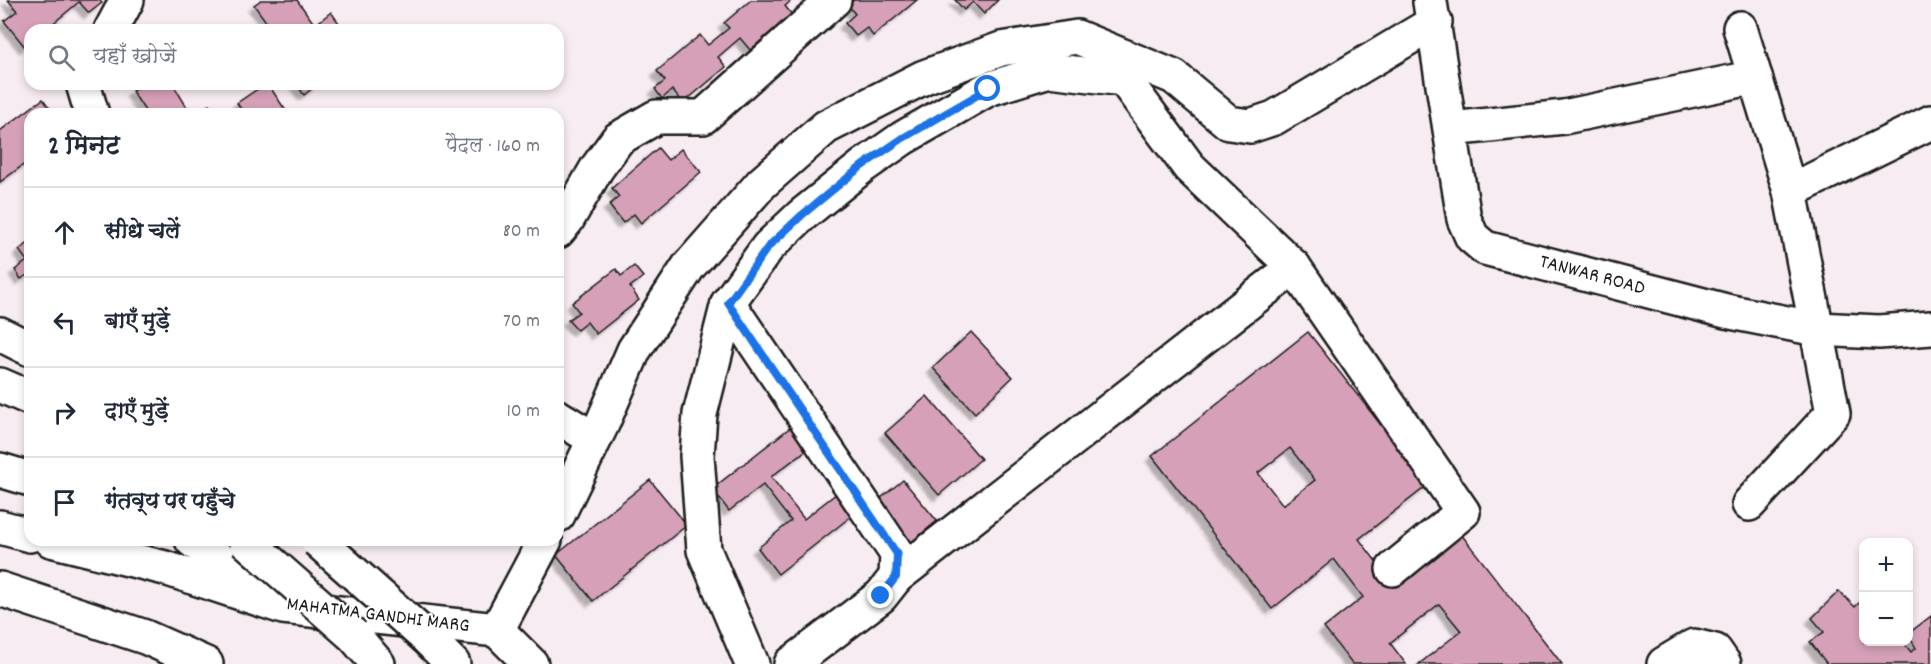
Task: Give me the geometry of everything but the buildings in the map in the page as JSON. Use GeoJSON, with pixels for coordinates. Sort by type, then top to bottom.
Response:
{"type":"FeatureCollection","features":[{"type":"Feature","properties":{"kind":"street"},"geometry":{"type":"LineString","coordinates":[[114,24],[127,0]]}},
{"type":"Feature","properties":{"kind":"street"},"geometry":{"type":"LineString","coordinates":[[564,221],[618,139],[656,117],[704,117],[834,0]]}},
{"type":"Feature","properties":{"kind":"street"},"geometry":{"type":"LineString","coordinates":[[564,502],[640,341],[689,266],[762,183],[826,127],[924,77],[1001,49],[1077,37],[1173,77],[1229,123],[1250,126],[1274,118],[1432,11]]}},
{"type":"Feature","properties":{"kind":"street","name":"TANWAR ROAD"},"geometry":{"type":"LineString","coordinates":[[1432,11],[1464,219],[1472,237],[1485,248],[1726,311],[1817,329],[1879,332],[1931,328]]}},
{"type":"Feature","properties":{"kind":"street"},"geometry":{"type":"LineString","coordinates":[[1740,28],[1790,191],[1833,413],[1749,504]]}},
{"type":"Feature","properties":{"kind":"street"},"geometry":{"type":"LineString","coordinates":[[752,664],[704,550],[698,456],[700,414],[728,303],[768,247],[862,166],[903,138],[988,89],[1049,70],[1124,79],[1189,167],[1294,267],[1463,513],[1393,569]]}},
{"type":"Feature","properties":{"kind":"street"},"geometry":{"type":"LineString","coordinates":[[1451,129],[1564,117],[1755,77]]}},
{"type":"Feature","properties":{"kind":"street"},"geometry":{"type":"LineString","coordinates":[[85,90],[90,108]]}},
{"type":"Feature","properties":{"kind":"street"},"geometry":{"type":"LineString","coordinates":[[1790,191],[1931,122]]}},
{"type":"Feature","properties":{"kind":"street"},"geometry":{"type":"LineString","coordinates":[[791,664],[881,596],[896,577],[1294,267]]}},
{"type":"Feature","properties":{"kind":"street"},"geometry":{"type":"LineString","coordinates":[[728,303],[888,537],[897,554],[896,577]]}},
{"type":"Feature","properties":{"kind":"street"},"geometry":{"type":"LineString","coordinates":[[0,334],[24,346]]}},
{"type":"Feature","properties":{"kind":"street"},"geometry":{"type":"LineString","coordinates":[[0,385],[24,395]]}},
{"type":"Feature","properties":{"kind":"street"},"geometry":{"type":"LineString","coordinates":[[564,421],[594,439]]}},
{"type":"Feature","properties":{"kind":"street"},"geometry":{"type":"LineString","coordinates":[[0,470],[24,477]]}},
{"type":"Feature","properties":{"kind":"street"},"geometry":{"type":"LineString","coordinates":[[0,528],[24,534]]}},
{"type":"Feature","properties":{"kind":"street","name":"MAHATMA GANDHI MARG"},"geometry":{"type":"LineString","coordinates":[[76,546],[165,567],[283,607],[497,630]]}},
{"type":"Feature","properties":{"kind":"street"},"geometry":{"type":"LineString","coordinates":[[200,546],[283,607]]}},
{"type":"Feature","properties":{"kind":"street"},"geometry":{"type":"LineString","coordinates":[[252,546],[354,636],[378,664]]}},
{"type":"Feature","properties":{"kind":"street"},"geometry":{"type":"LineString","coordinates":[[324,546],[453,664]]}},
{"type":"Feature","properties":{"kind":"street"},"geometry":{"type":"LineString","coordinates":[[531,664],[497,630],[542,546]]}},
{"type":"Feature","properties":{"kind":"street"},"geometry":{"type":"LineString","coordinates":[[7,596],[145,637],[206,664]]}},
{"type":"Feature","properties":{"kind":"street"},"geometry":{"type":"LineString","coordinates":[[1664,664],[1694,646],[1715,651],[1724,664]]}},
{"type":"Feature","properties":{"kind":"route"},"geometry":{"type":"LineString","coordinates":[[881,596],[896,577],[897,554],[888,537],[728,303],[768,247],[802,215],[862,166],[903,138],[988,89]]}}]}
